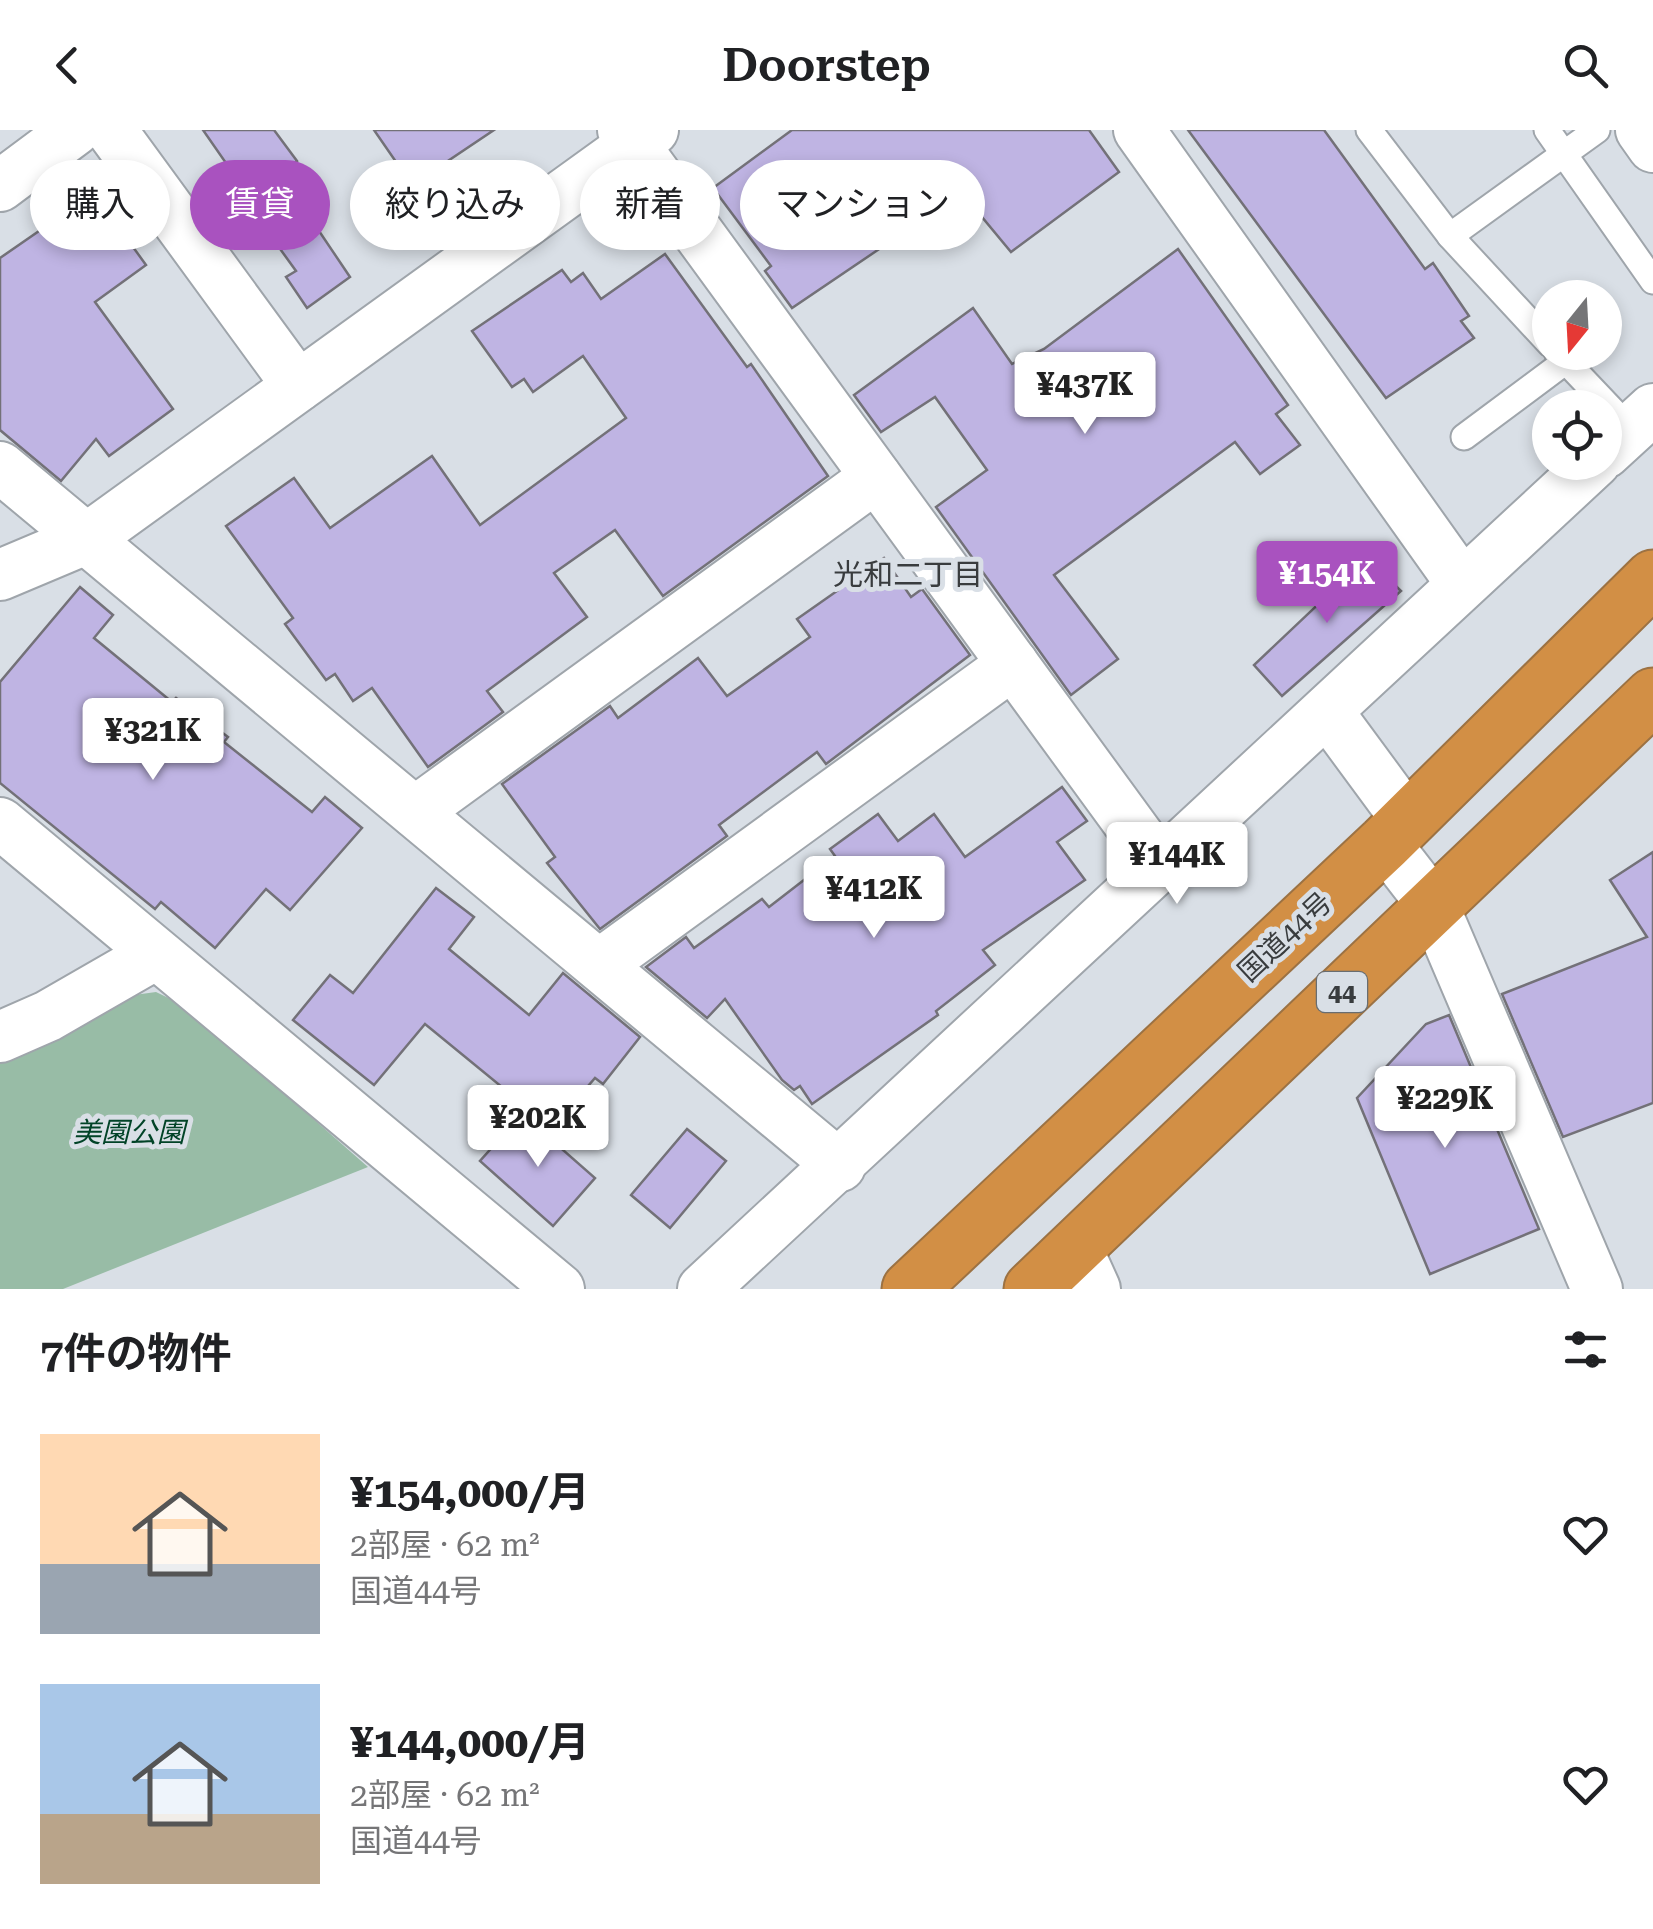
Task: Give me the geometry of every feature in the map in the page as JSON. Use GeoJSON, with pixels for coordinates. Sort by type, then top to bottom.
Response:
{"type":"FeatureCollection","features":[{"type":"Feature","properties":{"kind":"highway","name":"国道44号"},"geometry":{"type":"LineString","coordinates":[[910,1289],[1397,832],[1653,578]]}},
{"type":"Feature","properties":{"kind":"highway","name":"44"},"geometry":{"type":"LineString","coordinates":[[1032,1289],[1086,1268],[1433,905],[1653,696]]}},
{"type":"Feature","properties":{"kind":"street"},"geometry":{"type":"LineString","coordinates":[[0,186],[75,130]]}},
{"type":"Feature","properties":{"kind":"street"},"geometry":{"type":"LineString","coordinates":[[111,130],[298,386]]}},
{"type":"Feature","properties":{"kind":"street"},"geometry":{"type":"LineString","coordinates":[[1139,130],[1462,584]]}},
{"type":"Feature","properties":{"kind":"street"},"geometry":{"type":"LineString","coordinates":[[1641,130],[1653,147]]}},
{"type":"Feature","properties":{"kind":"street"},"geometry":{"type":"LineString","coordinates":[[0,575],[88,538],[636,135],[876,477],[1162,867]]}},
{"type":"Feature","properties":{"kind":"street"},"geometry":{"type":"LineString","coordinates":[[0,467],[840,1166]]}},
{"type":"Feature","properties":{"kind":"street"},"geometry":{"type":"LineString","coordinates":[[414,812],[876,477]]}},
{"type":"Feature","properties":{"kind":"street"},"geometry":{"type":"LineString","coordinates":[[703,1289],[1576,480]]}},
{"type":"Feature","properties":{"kind":"street"},"geometry":{"type":"LineString","coordinates":[[599,966],[1013,664]]}},
{"type":"Feature","properties":{"kind":"street"},"geometry":{"type":"LineString","coordinates":[[1327,711],[1397,832],[1433,905],[1597,1289]]}},
{"type":"Feature","properties":{"kind":"street"},"geometry":{"type":"LineString","coordinates":[[0,824],[558,1289]]}},
{"type":"Feature","properties":{"kind":"street"},"geometry":{"type":"LineString","coordinates":[[0,1037],[48,1016],[154,956]]}},
{"type":"Feature","properties":{"kind":"lane"},"geometry":{"type":"LineString","coordinates":[[1368,130],[1450,236],[1532,325]]}},
{"type":"Feature","properties":{"kind":"lane"},"geometry":{"type":"LineString","coordinates":[[1547,130],[1653,281]]}},
{"type":"Feature","properties":{"kind":"lane"},"geometry":{"type":"LineString","coordinates":[[1450,236],[1596,130]]}},
{"type":"Feature","properties":{"kind":"lane"},"geometry":{"type":"LineString","coordinates":[[1464,436],[1539,370]]}},
{"type":"Feature","properties":{"kind":"green space","name":"美園公園"},"geometry":{"type":"Polygon","coordinates":[[[156,992],[185,1006],[368,1167],[63,1289],[0,1289],[0,1058],[134,995],[156,992]]]}},
{"type":"Feature","properties":{"kind":"building"},"geometry":{"type":"Polygon","coordinates":[[[203,130],[274,130],[296,160],[224,160],[203,130]]]}},
{"type":"Feature","properties":{"kind":"building"},"geometry":{"type":"Polygon","coordinates":[[[374,130],[494,130],[449,160],[395,160],[374,130]]]}},
{"type":"Feature","properties":{"kind":"building"},"geometry":{"type":"Polygon","coordinates":[[[792,130],[1089,130],[1119,172],[1011,252],[985,221],[985,160],[751,160],[792,130]]]}},
{"type":"Feature","properties":{"kind":"building"},"geometry":{"type":"Polygon","coordinates":[[[1188,130],[1324,130],[1425,269],[1433,263],[1469,316],[1461,321],[1474,338],[1386,398],[1188,130]]]}},
{"type":"Feature","properties":{"kind":"building"},"geometry":{"type":"Polygon","coordinates":[[[740,168],[740,224],[720,197],[720,183],[740,168]]]}},
{"type":"Feature","properties":{"kind":"building"},"geometry":{"type":"Polygon","coordinates":[[[30,237],[30,250],[135,250],[146,265],[95,302],[173,409],[109,456],[96,439],[61,481],[0,430],[0,258],[30,237]]]}},
{"type":"Feature","properties":{"kind":"building"},"geometry":{"type":"Polygon","coordinates":[[[330,247],[350,277],[307,308],[286,277],[296,271],[281,250],[330,247]]]}},
{"type":"Feature","properties":{"kind":"building"},"geometry":{"type":"Polygon","coordinates":[[[1178,249],[1288,405],[1276,414],[1300,445],[1260,474],[1235,442],[1054,575],[1118,659],[1071,695],[936,507],[987,470],[935,397],[881,432],[854,395],[973,308],[1012,364],[1044,349],[1178,249]]]}},
{"type":"Feature","properties":{"kind":"building"},"geometry":{"type":"Polygon","coordinates":[[[759,250],[878,250],[792,308],[765,271],[771,266],[759,250]]]}},
{"type":"Feature","properties":{"kind":"building"},"geometry":{"type":"Polygon","coordinates":[[[665,254],[747,367],[751,364],[828,476],[663,596],[615,530],[554,573],[587,617],[487,691],[503,712],[428,767],[372,688],[353,701],[335,674],[326,680],[285,624],[293,618],[226,526],[294,478],[330,528],[432,456],[480,525],[626,418],[583,356],[533,392],[524,379],[512,387],[472,331],[562,270],[571,282],[583,273],[601,299],[665,254]]]}},
{"type":"Feature","properties":{"kind":"building"},"geometry":{"type":"Polygon","coordinates":[[[884,558],[911,597],[922,589],[970,655],[826,764],[817,752],[719,825],[727,836],[600,929],[547,863],[555,857],[502,784],[610,706],[618,718],[698,658],[727,696],[810,637],[797,619],[884,558]]]}},
{"type":"Feature","properties":{"kind":"building"},"geometry":{"type":"Polygon","coordinates":[[[1367,558],[1401,591],[1282,696],[1254,665],[1367,558]]]}},
{"type":"Feature","properties":{"kind":"building"},"geometry":{"type":"Polygon","coordinates":[[[80,587],[113,615],[94,638],[172,702],[176,698],[228,737],[224,742],[312,812],[325,797],[362,828],[290,910],[266,889],[215,948],[161,902],[155,909],[0,783],[0,682],[80,587]]]}},
{"type":"Feature","properties":{"kind":"building"},"geometry":{"type":"Polygon","coordinates":[[[1062,787],[1087,821],[1057,842],[1085,880],[983,950],[995,965],[936,1011],[938,1015],[812,1104],[800,1086],[794,1090],[782,1080],[725,999],[707,1018],[646,967],[686,937],[694,948],[762,899],[769,907],[835,856],[830,849],[878,814],[898,841],[934,814],[965,857],[1062,787]]]}},
{"type":"Feature","properties":{"kind":"building"},"geometry":{"type":"Polygon","coordinates":[[[1653,852],[1653,1103],[1563,1137],[1502,994],[1647,937],[1610,880],[1653,852]]]}},
{"type":"Feature","properties":{"kind":"building"},"geometry":{"type":"Polygon","coordinates":[[[436,888],[474,917],[449,949],[529,1015],[563,973],[640,1037],[603,1084],[595,1078],[552,1128],[425,1024],[374,1085],[293,1020],[330,975],[353,993],[436,888]]]}},
{"type":"Feature","properties":{"kind":"building"},"geometry":{"type":"Polygon","coordinates":[[[1449,1015],[1539,1229],[1430,1274],[1357,1098],[1426,1024],[1449,1015]]]}},
{"type":"Feature","properties":{"kind":"building"},"geometry":{"type":"Polygon","coordinates":[[[522,1114],[595,1178],[553,1226],[480,1161],[522,1114]]]}},
{"type":"Feature","properties":{"kind":"building"},"geometry":{"type":"Polygon","coordinates":[[[687,1129],[726,1161],[670,1228],[631,1195],[687,1129]]]}},
{"type":"Feature","properties":{"kind":"district","name":"光和二丁目"},"geometry":{"type":"Point","coordinates":[908,574]}}]}
